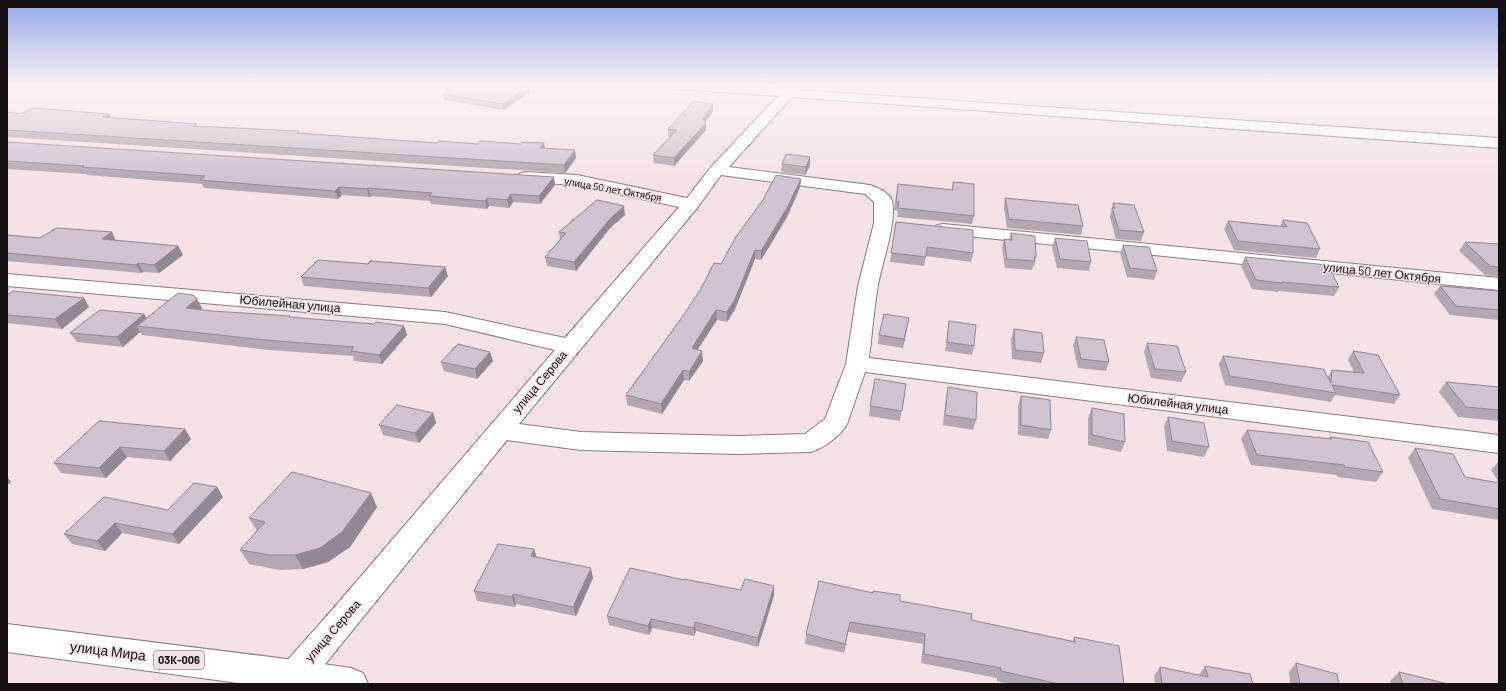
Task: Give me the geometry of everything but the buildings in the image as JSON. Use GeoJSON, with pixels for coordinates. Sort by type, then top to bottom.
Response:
{"type":"FeatureCollection","features":[{"type":"Feature","properties":{"kind":"street","name":"улица Серова"},"geometry":{"type":"LineString","coordinates":[[292,680],[570,346],[691,204],[717,170],[767,116]]}},
{"type":"Feature","properties":{"kind":"street"},"geometry":{"type":"LineString","coordinates":[[1150,116],[1499,144]]}},
{"type":"Feature","properties":{"kind":"street"},"geometry":{"type":"LineString","coordinates":[[501,430],[581,441],[738,444],[812,443],[835,424],[857,364],[868,286],[891,224],[883,200],[870,190],[717,170]]}},
{"type":"Feature","properties":{"kind":"street","name":"улица 50 лет Октября"},"geometry":{"type":"LineString","coordinates":[[514,176],[577,180],[691,204]]}},
{"type":"Feature","properties":{"kind":"street","name":"улица 50 лет Октября"},"geometry":{"type":"LineString","coordinates":[[923,227],[1499,284]]}},
{"type":"Feature","properties":{"kind":"street","name":"Юбилейная улица"},"geometry":{"type":"LineString","coordinates":[[7,280],[445,318],[570,346]]}},
{"type":"Feature","properties":{"kind":"street","name":"Юбилейная улица"},"geometry":{"type":"LineString","coordinates":[[857,364],[1499,444]]}},
{"type":"Feature","properties":{"kind":"street","name":"улица Мира"},"geometry":{"type":"LineString","coordinates":[[7,638],[292,680],[351,684]]}}]}
